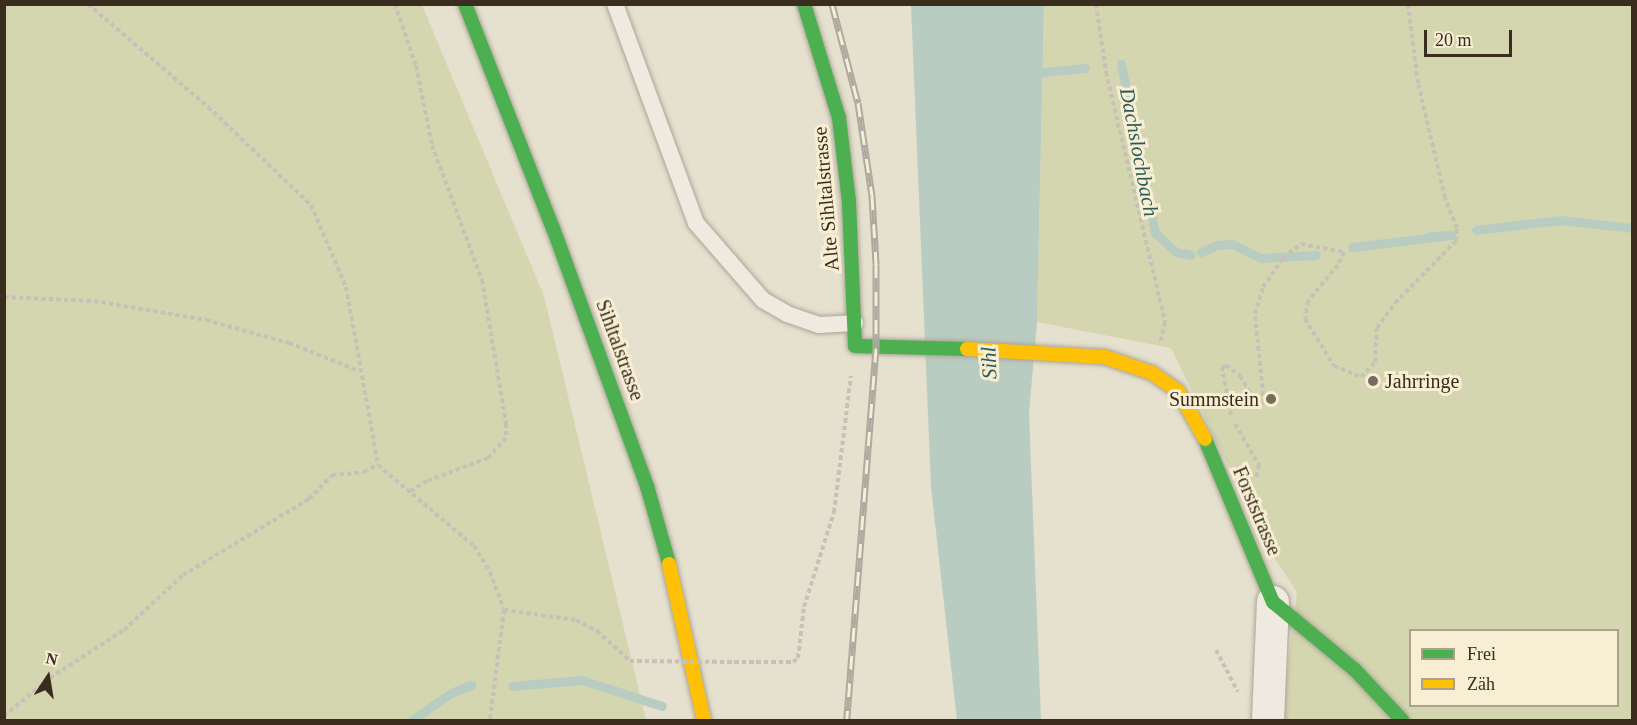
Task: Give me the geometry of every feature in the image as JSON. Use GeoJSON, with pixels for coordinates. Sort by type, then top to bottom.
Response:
{"type":"FeatureCollection","features":[{"type":"Feature","properties":{"kind":"street","name":"Sihltalstrasse"},"geometry":{"type":"LineString","coordinates":[[465,4],[534,177],[636,454],[681,604],[704,720]]}},
{"type":"Feature","properties":{"kind":"street","name":"Alte Sihltalstrasse"},"geometry":{"type":"LineString","coordinates":[[804,4],[839,118],[849,202],[855,346]]}},
{"type":"Feature","properties":{"kind":"street","name":"Forststrasse"},"geometry":{"type":"LineString","coordinates":[[855,346],[1063,352],[1105,357],[1152,373],[1178,391],[1199,425],[1273,602],[1329,646],[1402,720]]}},
{"type":"Feature","properties":{"kind":"street"},"geometry":{"type":"LineString","coordinates":[[1268,720],[1273,602]]}},
{"type":"Feature","properties":{"kind":"lane"},"geometry":{"type":"LineString","coordinates":[[615,4],[696,223],[763,300],[787,314],[819,325],[855,323]]}},
{"type":"Feature","properties":{"kind":"path"},"geometry":{"type":"LineString","coordinates":[[88,4],[208,107],[311,205],[346,287],[378,465],[474,546],[490,573],[504,610],[490,720]]}},
{"type":"Feature","properties":{"kind":"path"},"geometry":{"type":"LineString","coordinates":[[395,4],[416,66],[432,145],[482,280],[506,423],[506,438],[488,458],[427,481],[409,492]]}},
{"type":"Feature","properties":{"kind":"path"},"geometry":{"type":"LineString","coordinates":[[1096,4],[1106,72],[1165,322]]}},
{"type":"Feature","properties":{"kind":"path"},"geometry":{"type":"LineString","coordinates":[[1256,401],[1264,403],[1266,395],[1259,379],[1255,314],[1263,287],[1282,258],[1300,244],[1344,252],[1338,265],[1308,301],[1305,319],[1334,366],[1361,377],[1375,362],[1377,328],[1383,319],[1456,241],[1457,228],[1445,198],[1418,83],[1408,4]]}},
{"type":"Feature","properties":{"kind":"path"},"geometry":{"type":"LineString","coordinates":[[4,297],[94,300],[206,320],[289,343],[360,371]]}},
{"type":"Feature","properties":{"kind":"path"},"geometry":{"type":"LineString","coordinates":[[504,610],[576,620],[597,631],[630,661],[793,662],[798,658],[804,607],[834,512],[855,346]]}},
{"type":"Feature","properties":{"kind":"path"},"geometry":{"type":"LineString","coordinates":[[4,716],[50,678],[124,630],[183,575],[309,499],[332,475],[364,472],[378,465]]}},
{"type":"Feature","properties":{"kind":"green space"},"geometry":{"type":"Polygon","coordinates":[[[4,5],[422,5],[544,296],[646,720],[5,720],[4,5]]]}},
{"type":"Feature","properties":{"kind":"green space"},"geometry":{"type":"Polygon","coordinates":[[[1044,5],[1632,5],[1632,720],[1281,720],[1297,592],[1270,551],[1171,348],[1037,322],[1044,5]]]}},
{"type":"Feature","properties":{"kind":"water","name":"Sihl"},"geometry":{"type":"Polygon","coordinates":[[[911,5],[1044,5],[1037,322],[1029,413],[1041,720],[957,720],[931,487],[911,5]]]}},
{"type":"Feature","properties":{"kind":"waterway","name":"Dachslochbach"},"geometry":{"type":"LineString","coordinates":[[1121,64],[1155,233],[1176,252],[1191,255]]}},
{"type":"Feature","properties":{"kind":"waterway","name":"Dachslochbach"},"geometry":{"type":"LineString","coordinates":[[1034,73],[1085,68]]}},
{"type":"Feature","properties":{"kind":"waterway","name":"Dachslochbach"},"geometry":{"type":"LineString","coordinates":[[1476,230],[1560,220],[1632,228]]}},
{"type":"Feature","properties":{"kind":"waterway","name":"Dachslochbach"},"geometry":{"type":"LineString","coordinates":[[1352,247],[1451,235],[1430,236]]}},
{"type":"Feature","properties":{"kind":"waterway","name":"Dachslochbach"},"geometry":{"type":"LineString","coordinates":[[1201,252],[1217,245],[1232,244],[1261,258],[1316,255]]}},
{"type":"Feature","properties":{"kind":"waterway"},"geometry":{"type":"LineString","coordinates":[[512,686],[582,680],[662,706]]}},
{"type":"Feature","properties":{"kind":"waterway"},"geometry":{"type":"LineString","coordinates":[[412,720],[451,693],[471,685]]}},
{"type":"Feature","properties":{"kind":"railway"},"geometry":{"type":"LineString","coordinates":[[832,4],[858,103],[872,196],[876,264],[876,348],[847,720]]}},
{"type":"Feature","properties":{"kind":"traffic: fast"},"geometry":{"type":"LineString","coordinates":[[465,4],[553,228],[647,486],[669,564]]}},
{"type":"Feature","properties":{"kind":"traffic: fast"},"geometry":{"type":"LineString","coordinates":[[804,4],[839,118],[849,202],[855,346],[967,349]]}},
{"type":"Feature","properties":{"kind":"traffic: fast"},"geometry":{"type":"LineString","coordinates":[[1205,439],[1273,602],[1355,670],[1402,720]]}},
{"type":"Feature","properties":{"kind":"traffic: slow"},"geometry":{"type":"LineString","coordinates":[[967,349],[1105,357],[1152,373],[1178,391],[1205,439]]}},
{"type":"Feature","properties":{"kind":"traffic: slow"},"geometry":{"type":"LineString","coordinates":[[669,564],[704,720]]}},
{"type":"Feature","properties":{"kind":"place","name":"Jahrringe"},"geometry":{"type":"Point","coordinates":[1373,381]}},
{"type":"Feature","properties":{"kind":"place","name":"Summstein"},"geometry":{"type":"Point","coordinates":[1271,399]}}]}
